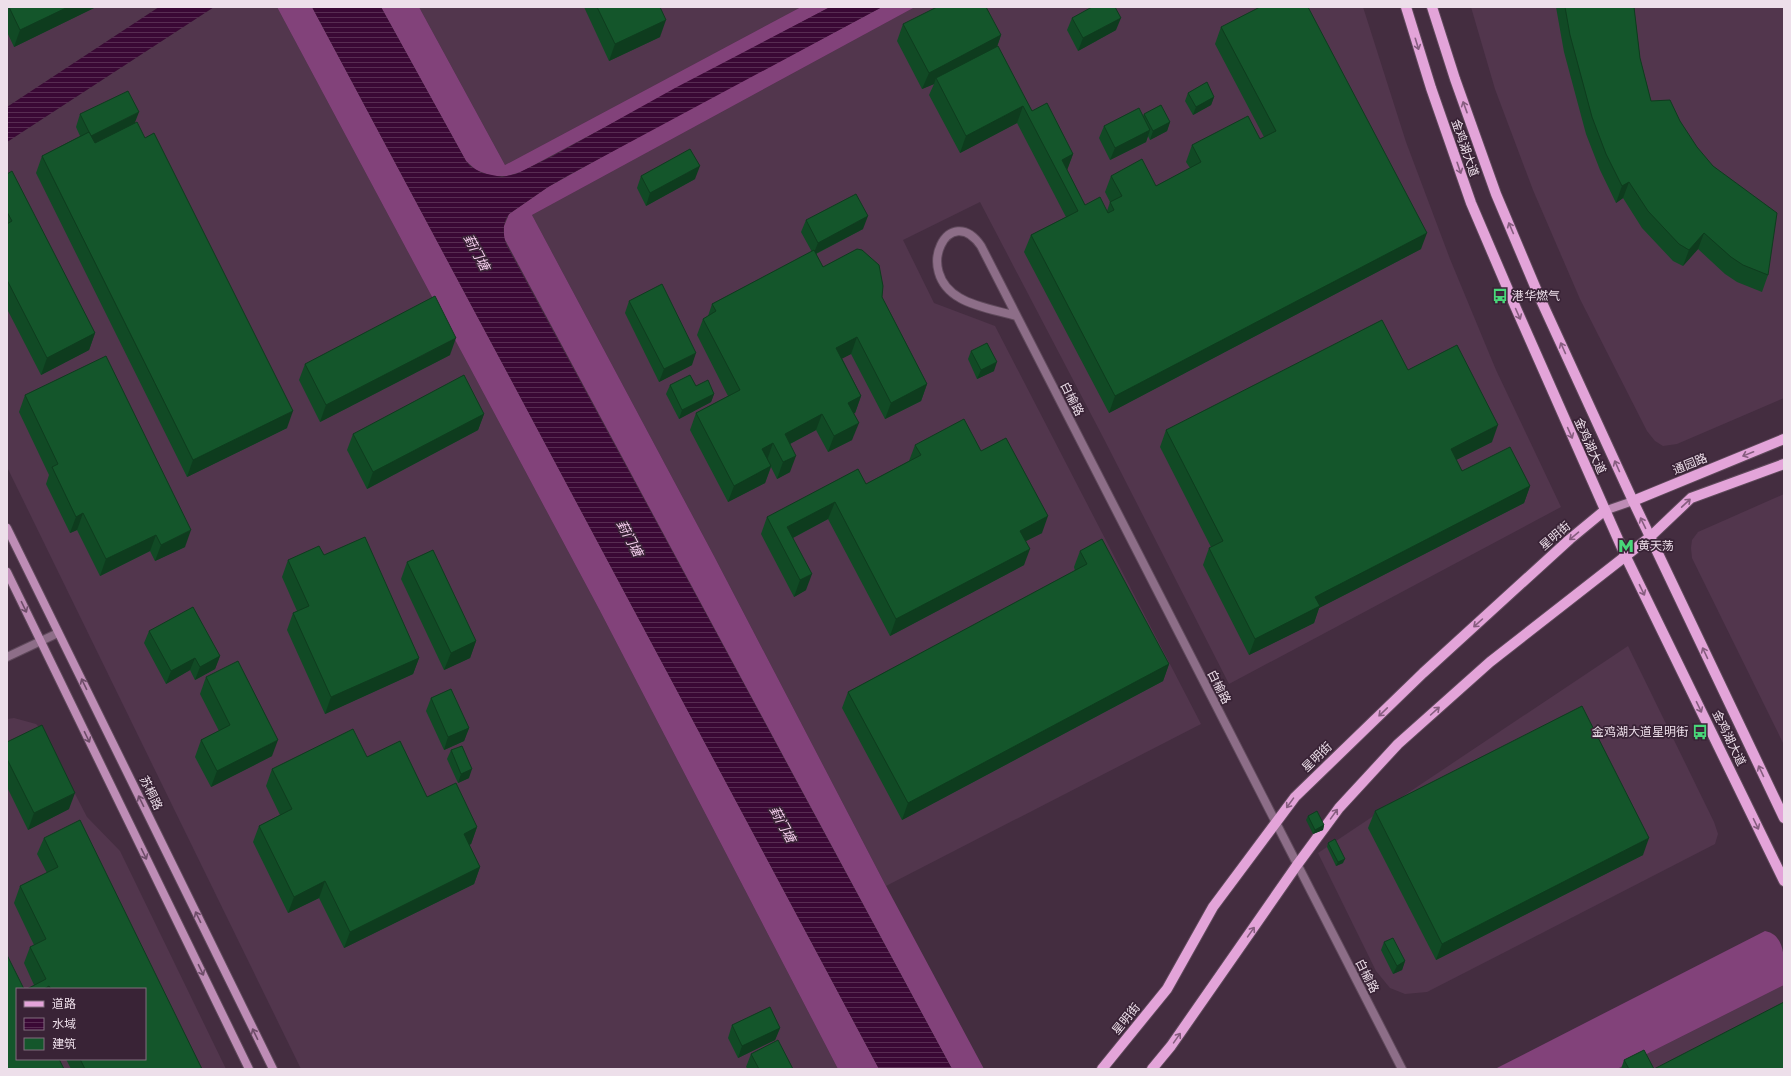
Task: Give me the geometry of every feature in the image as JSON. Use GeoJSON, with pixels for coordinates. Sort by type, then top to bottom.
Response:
{"type":"FeatureCollection","features":[{"type":"Feature","properties":{"kind":"main road","name":"金鸡湖大道"},"geometry":{"type":"LineString","coordinates":[[1406,7],[1431,88],[1471,203],[1604,511],[1784,881]]}},
{"type":"Feature","properties":{"kind":"main road","name":"金鸡湖大道"},"geometry":{"type":"LineString","coordinates":[[1432,7],[1455,80],[1496,194],[1539,296],[1633,501],[1784,818]]}},
{"type":"Feature","properties":{"kind":"main road","name":"通园路"},"geometry":{"type":"LineString","coordinates":[[1604,511],[1633,501],[1784,439]]}},
{"type":"Feature","properties":{"kind":"main road"},"geometry":{"type":"LineString","coordinates":[[1152,1069],[1171,1046],[1297,865],[1339,808],[1398,744],[1490,662],[1625,555],[1650,537],[1691,498],[1784,464]]}},
{"type":"Feature","properties":{"kind":"main road","name":"星明街"},"geometry":{"type":"LineString","coordinates":[[1102,1069],[1167,989],[1213,907],[1295,797],[1422,673],[1570,539],[1604,511]]}},
{"type":"Feature","properties":{"kind":"main road","name":"苏桐路"},"geometry":{"type":"LineString","coordinates":[[7,528],[273,1069]]}},
{"type":"Feature","properties":{"kind":"main road"},"geometry":{"type":"LineString","coordinates":[[7,572],[249,1069]]}},
{"type":"Feature","properties":{"kind":"street","name":"白榆路"},"geometry":{"type":"LineString","coordinates":[[1016,316],[961,299],[947,287],[936,262],[940,246],[948,235],[962,231],[975,238],[1016,316],[1402,1069]]}},
{"type":"Feature","properties":{"kind":"street"},"geometry":{"type":"LineString","coordinates":[[7,657],[58,633]]}},
{"type":"Feature","properties":{"kind":"shaded area"},"geometry":{"type":"Polygon","coordinates":[[[7,7],[159,7],[7,107],[7,7]]]}},
{"type":"Feature","properties":{"kind":"shaded area"},"geometry":{"type":"Polygon","coordinates":[[[214,7],[277,7],[599,609],[838,1069],[301,1069],[7,467],[7,142],[214,7]]]}},
{"type":"Feature","properties":{"kind":"shaded area"},"geometry":{"type":"Polygon","coordinates":[[[277,7],[312,7],[879,1069],[838,1069],[599,609],[277,7]]]}},
{"type":"Feature","properties":{"kind":"shaded area"},"geometry":{"type":"Polygon","coordinates":[[[381,7],[419,7],[505,165],[801,7],[830,7],[521,172],[507,176],[492,176],[476,170],[466,161],[381,7]]]}},
{"type":"Feature","properties":{"kind":"shaded area"},"geometry":{"type":"Polygon","coordinates":[[[419,7],[801,7],[505,165],[419,7]]]}},
{"type":"Feature","properties":{"kind":"shaded area"},"geometry":{"type":"Polygon","coordinates":[[[882,7],[915,7],[532,215],[714,556],[886,886],[984,1069],[952,1069],[504,238],[504,226],[509,214],[548,187],[669,120],[882,7]]]}},
{"type":"Feature","properties":{"kind":"shaded area"},"geometry":{"type":"Polygon","coordinates":[[[915,7],[1363,7],[1406,142],[1450,259],[1496,370],[1561,507],[1229,684],[1104,439],[980,202],[903,240],[934,303],[995,326],[1201,724],[886,886],[714,556],[532,215],[915,7]]]}},
{"type":"Feature","properties":{"kind":"shaded area"},"geometry":{"type":"Polygon","coordinates":[[[1471,7],[1784,7],[1784,398],[1677,444],[1663,446],[1655,441],[1647,431],[1580,299],[1533,190],[1495,89],[1471,7]]]}},
{"type":"Feature","properties":{"kind":"shaded area"},"geometry":{"type":"Polygon","coordinates":[[[1784,494],[1784,745],[1692,558],[1691,548],[1692,540],[1698,532],[1784,494]]]}},
{"type":"Feature","properties":{"kind":"shaded area"},"geometry":{"type":"Polygon","coordinates":[[[1628,646],[1714,822],[1718,834],[1715,844],[1427,992],[1405,994],[1390,988],[1376,971],[1318,853],[1628,646]]]}},
{"type":"Feature","properties":{"kind":"shaded area"},"geometry":{"type":"Polygon","coordinates":[[[14,718],[36,724],[42,730],[87,817],[120,851],[226,1069],[7,1069],[7,719],[14,718]]]}},
{"type":"Feature","properties":{"kind":"shaded area"},"geometry":{"type":"Polygon","coordinates":[[[1765,931],[1778,939],[1781,945],[1784,961],[1784,985],[1617,1069],[1495,1069],[1765,931]]]}},
{"type":"Feature","properties":{"kind":"shaded area"},"geometry":{"type":"Polygon","coordinates":[[[1784,985],[1784,1069],[1617,1069],[1784,985]]]}},
{"type":"Feature","properties":{"kind":"water"},"geometry":{"type":"Polygon","coordinates":[[[159,7],[214,7],[7,142],[7,107],[159,7]]]}},
{"type":"Feature","properties":{"kind":"water","name":"葑门塘"},"geometry":{"type":"Polygon","coordinates":[[[312,7],[381,7],[466,161],[470,166],[482,173],[502,177],[516,174],[553,156],[675,88],[830,7],[882,7],[548,187],[509,214],[504,225],[504,236],[506,244],[952,1069],[879,1069],[312,7]]]}},
{"type":"Feature","properties":{"kind":"building"},"geometry":{"type":"Polygon","coordinates":[[[9,7],[68,7],[20,30],[9,7]]]}},
{"type":"Feature","properties":{"kind":"building"},"geometry":{"type":"Polygon","coordinates":[[[597,7],[660,7],[666,20],[615,44],[597,7]]]}},
{"type":"Feature","properties":{"kind":"building"},"geometry":{"type":"Polygon","coordinates":[[[937,7],[986,7],[1001,35],[929,73],[903,24],[937,7]]]}},
{"type":"Feature","properties":{"kind":"building"},"geometry":{"type":"Polygon","coordinates":[[[1092,7],[1115,7],[1121,18],[1083,38],[1072,18],[1092,7]]]}},
{"type":"Feature","properties":{"kind":"building"},"geometry":{"type":"Polygon","coordinates":[[[1260,7],[1308,7],[1427,233],[1115,396],[1031,235],[1078,211],[1023,106],[966,136],[936,78],[998,46],[1032,111],[1047,103],[1073,154],[1062,160],[1085,205],[1100,197],[1108,213],[1114,210],[1110,202],[1122,196],[1111,176],[1142,159],[1156,186],[1201,162],[1192,145],[1248,116],[1260,139],[1276,131],[1221,27],[1260,7]]]}},
{"type":"Feature","properties":{"kind":"building"},"geometry":{"type":"Polygon","coordinates":[[[1565,7],[1634,7],[1640,58],[1651,101],[1670,100],[1680,121],[1697,147],[1713,166],[1777,213],[1768,275],[1743,265],[1731,257],[1704,233],[1689,250],[1679,244],[1648,211],[1629,182],[1622,186],[1606,154],[1592,117],[1570,35],[1565,7]]]}},
{"type":"Feature","properties":{"kind":"building"},"geometry":{"type":"Polygon","coordinates":[[[1207,82],[1214,97],[1196,107],[1188,93],[1207,82]]]}},
{"type":"Feature","properties":{"kind":"building"},"geometry":{"type":"Polygon","coordinates":[[[128,91],[139,112],[91,136],[80,114],[128,91]]]}},
{"type":"Feature","properties":{"kind":"building"},"geometry":{"type":"Polygon","coordinates":[[[1161,105],[1170,122],[1153,131],[1144,114],[1161,105]]]}},
{"type":"Feature","properties":{"kind":"building"},"geometry":{"type":"Polygon","coordinates":[[[1139,108],[1150,130],[1115,148],[1104,126],[1139,108]]]}},
{"type":"Feature","properties":{"kind":"building"},"geometry":{"type":"Polygon","coordinates":[[[137,122],[145,138],[154,133],[293,411],[193,460],[42,156],[89,132],[95,143],[137,122]]]}},
{"type":"Feature","properties":{"kind":"building"},"geometry":{"type":"Polygon","coordinates":[[[690,149],[700,166],[650,193],[641,176],[690,149]]]}},
{"type":"Feature","properties":{"kind":"building"},"geometry":{"type":"Polygon","coordinates":[[[12,171],[95,333],[47,358],[7,280],[7,224],[12,221],[7,212],[7,174],[12,171]]]}},
{"type":"Feature","properties":{"kind":"building"},"geometry":{"type":"Polygon","coordinates":[[[856,194],[868,216],[818,243],[806,220],[856,194]]]}},
{"type":"Feature","properties":{"kind":"building"},"geometry":{"type":"Polygon","coordinates":[[[857,249],[862,250],[879,265],[883,286],[882,297],[927,384],[891,403],[857,337],[836,348],[861,396],[848,403],[859,423],[834,436],[822,414],[785,434],[796,456],[783,462],[773,443],[762,449],[771,466],[734,486],[696,413],[740,390],[703,319],[716,311],[712,304],[814,250],[823,267],[857,249]]]}},
{"type":"Feature","properties":{"kind":"building"},"geometry":{"type":"Polygon","coordinates":[[[662,284],[696,353],[664,369],[629,301],[662,284]]]}},
{"type":"Feature","properties":{"kind":"building"},"geometry":{"type":"Polygon","coordinates":[[[435,296],[456,338],[326,405],[305,364],[435,296]]]}},
{"type":"Feature","properties":{"kind":"building"},"geometry":{"type":"Polygon","coordinates":[[[1382,320],[1408,370],[1457,345],[1498,425],[1451,449],[1462,471],[1510,447],[1530,486],[1315,597],[1320,606],[1255,639],[1209,548],[1223,541],[1166,430],[1382,320]]]}},
{"type":"Feature","properties":{"kind":"building"},"geometry":{"type":"Polygon","coordinates":[[[987,343],[997,362],[981,370],[971,351],[987,343]]]}},
{"type":"Feature","properties":{"kind":"building"},"geometry":{"type":"Polygon","coordinates":[[[106,356],[191,530],[161,545],[156,535],[106,559],[83,513],[76,517],[52,467],[58,464],[25,395],[106,356]]]}},
{"type":"Feature","properties":{"kind":"building"},"geometry":{"type":"Polygon","coordinates":[[[464,375],[484,414],[373,472],[353,434],[464,375]]]}},
{"type":"Feature","properties":{"kind":"building"},"geometry":{"type":"Polygon","coordinates":[[[690,375],[696,386],[708,380],[714,394],[682,410],[670,385],[690,375]]]}},
{"type":"Feature","properties":{"kind":"building"},"geometry":{"type":"Polygon","coordinates":[[[964,419],[981,451],[1006,438],[1048,516],[1020,531],[1030,549],[896,619],[835,502],[787,527],[812,574],[800,580],[767,517],[858,469],[866,484],[921,455],[915,445],[964,419]]]}},
{"type":"Feature","properties":{"kind":"building"},"geometry":{"type":"Polygon","coordinates":[[[365,537],[419,658],[331,697],[293,613],[309,606],[288,560],[319,546],[324,555],[365,537]]]}},
{"type":"Feature","properties":{"kind":"building"},"geometry":{"type":"Polygon","coordinates":[[[1102,539],[1169,664],[908,803],[848,692],[1087,564],[1080,551],[1102,539]]]}},
{"type":"Feature","properties":{"kind":"building"},"geometry":{"type":"Polygon","coordinates":[[[433,550],[476,641],[451,653],[407,562],[433,550]]]}},
{"type":"Feature","properties":{"kind":"building"},"geometry":{"type":"Polygon","coordinates":[[[193,607],[220,656],[200,667],[195,658],[171,671],[149,631],[193,607]]]}},
{"type":"Feature","properties":{"kind":"building"},"geometry":{"type":"Polygon","coordinates":[[[238,661],[278,740],[217,771],[201,740],[230,725],[206,677],[238,661]]]}},
{"type":"Feature","properties":{"kind":"building"},"geometry":{"type":"Polygon","coordinates":[[[451,689],[469,728],[448,737],[431,698],[451,689]]]}},
{"type":"Feature","properties":{"kind":"building"},"geometry":{"type":"Polygon","coordinates":[[[1582,706],[1649,838],[1442,944],[1375,811],[1582,706]]]}},
{"type":"Feature","properties":{"kind":"building"},"geometry":{"type":"Polygon","coordinates":[[[42,725],[75,793],[34,813],[7,759],[7,742],[42,725]]]}},
{"type":"Feature","properties":{"kind":"building"},"geometry":{"type":"Polygon","coordinates":[[[353,729],[367,757],[400,741],[427,797],[456,783],[477,827],[464,834],[480,867],[350,932],[325,881],[294,897],[259,826],[292,809],[272,769],[353,729]]]}},
{"type":"Feature","properties":{"kind":"building"},"geometry":{"type":"Polygon","coordinates":[[[462,746],[472,769],[461,774],[451,750],[462,746]]]}},
{"type":"Feature","properties":{"kind":"building"},"geometry":{"type":"Polygon","coordinates":[[[1317,811],[1324,825],[1315,830],[1308,816],[1317,811]]]}},
{"type":"Feature","properties":{"kind":"building"},"geometry":{"type":"Polygon","coordinates":[[[80,820],[202,1069],[85,1069],[80,1060],[146,1060],[146,988],[50,988],[49,986],[46,988],[29,988],[46,979],[30,947],[46,939],[20,886],[58,867],[44,838],[80,820]]]}},
{"type":"Feature","properties":{"kind":"building"},"geometry":{"type":"Polygon","coordinates":[[[1335,839],[1345,859],[1338,862],[1328,843],[1335,839]]]}},
{"type":"Feature","properties":{"kind":"building"},"geometry":{"type":"Polygon","coordinates":[[[1393,938],[1405,961],[1397,966],[1384,942],[1393,938]]]}},
{"type":"Feature","properties":{"kind":"building"},"geometry":{"type":"Polygon","coordinates":[[[7,955],[24,988],[16,988],[16,1060],[60,1060],[64,1069],[7,1069],[7,955]]]}},
{"type":"Feature","properties":{"kind":"building"},"geometry":{"type":"Polygon","coordinates":[[[1784,1002],[1784,1069],[1654,1069],[1784,1002]]]}},
{"type":"Feature","properties":{"kind":"building"},"geometry":{"type":"Polygon","coordinates":[[[770,1007],[780,1028],[742,1046],[732,1025],[770,1007]]]}},
{"type":"Feature","properties":{"kind":"building"},"geometry":{"type":"Polygon","coordinates":[[[778,1040],[793,1069],[759,1069],[751,1054],[778,1040]]]}},
{"type":"Feature","properties":{"kind":"building"},"geometry":{"type":"Polygon","coordinates":[[[1644,1050],[1654,1069],[1629,1069],[1624,1060],[1644,1050]]]}},
{"type":"Feature","properties":{"kind":"place","name":"港华燃气"},"geometry":{"type":"Point","coordinates":[1500,296]}},
{"type":"Feature","properties":{"kind":"place","name":"黄天荡"},"geometry":{"type":"Point","coordinates":[1626,546]}},
{"type":"Feature","properties":{"kind":"place","name":"金鸡湖大道星明街"},"geometry":{"type":"Point","coordinates":[1700,732]}}]}
